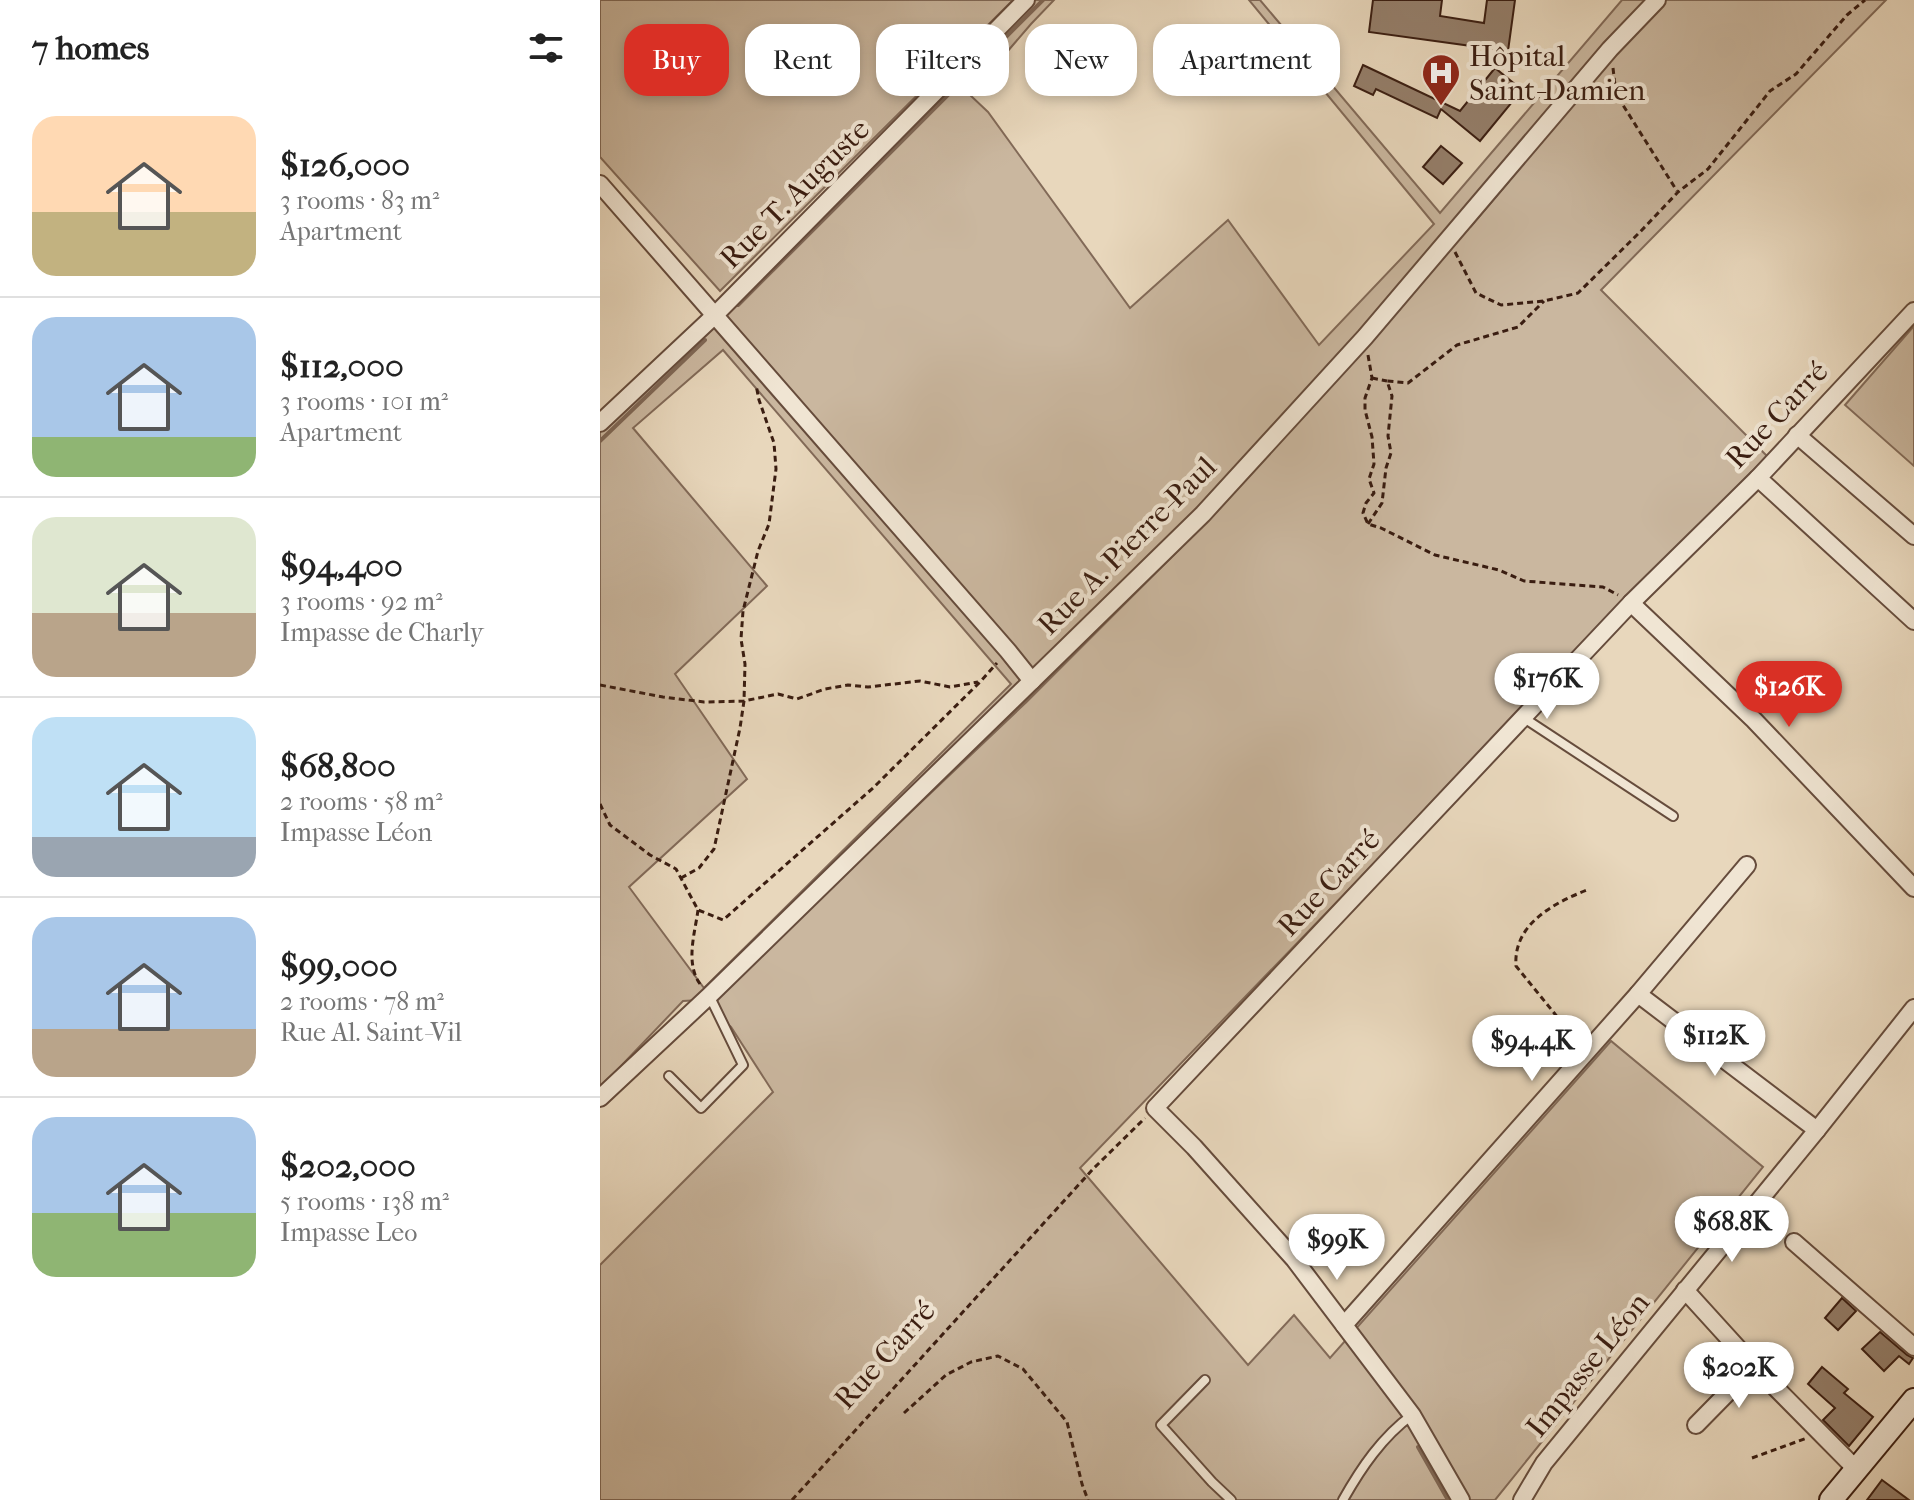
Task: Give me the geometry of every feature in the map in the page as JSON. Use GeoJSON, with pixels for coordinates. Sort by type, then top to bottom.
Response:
{"type":"FeatureCollection","features":[{"type":"Feature","properties":{"kind":"main road"},"geometry":{"type":"LineString","coordinates":[[1831,1500],[1914,1400]]}},
{"type":"Feature","properties":{"kind":"street","name":"Rue T. Auguste"},"geometry":{"type":"LineString","coordinates":[[600,423],[714,316],[1026,0]]}},
{"type":"Feature","properties":{"kind":"street","name":"Rue A. Pierre-Paul"},"geometry":{"type":"LineString","coordinates":[[600,1098],[709,996],[1203,514],[1365,337],[1610,49],[1657,0]]}},
{"type":"Feature","properties":{"kind":"street"},"geometry":{"type":"LineString","coordinates":[[600,184],[1032,681]]}},
{"type":"Feature","properties":{"kind":"street","name":"Rue Carré"},"geometry":{"type":"LineString","coordinates":[[1155,1108],[1631,603],[1758,478],[1914,311]]}},
{"type":"Feature","properties":{"kind":"street"},"geometry":{"type":"LineString","coordinates":[[1797,435],[1914,536]]}},
{"type":"Feature","properties":{"kind":"street"},"geometry":{"type":"LineString","coordinates":[[1758,478],[1914,621]]}},
{"type":"Feature","properties":{"kind":"street"},"geometry":{"type":"LineString","coordinates":[[1631,603],[1754,720],[1914,888]]}},
{"type":"Feature","properties":{"kind":"street"},"geometry":{"type":"LineString","coordinates":[[1344,1325],[1638,994],[1747,865]]}},
{"type":"Feature","properties":{"kind":"street"},"geometry":{"type":"LineString","coordinates":[[1638,994],[1817,1130]]}},
{"type":"Feature","properties":{"kind":"street","name":"Impasse Léon"},"geometry":{"type":"LineString","coordinates":[[1522,1500],[1544,1463],[1914,1008]]}},
{"type":"Feature","properties":{"kind":"street"},"geometry":{"type":"LineString","coordinates":[[1155,1108],[1294,1259],[1412,1415],[1461,1500]]}},
{"type":"Feature","properties":{"kind":"street"},"geometry":{"type":"LineString","coordinates":[[1794,1242],[1914,1347]]}},
{"type":"Feature","properties":{"kind":"street"},"geometry":{"type":"LineString","coordinates":[[1685,1290],[1754,1366],[1856,1469]]}},
{"type":"Feature","properties":{"kind":"street"},"geometry":{"type":"LineString","coordinates":[[1696,1425],[1754,1366]]}},
{"type":"Feature","properties":{"kind":"lane"},"geometry":{"type":"LineString","coordinates":[[1524,718],[1673,816]]}},
{"type":"Feature","properties":{"kind":"lane"},"geometry":{"type":"LineString","coordinates":[[669,1076],[701,1108],[743,1065],[709,996]]}},
{"type":"Feature","properties":{"kind":"lane"},"geometry":{"type":"LineString","coordinates":[[1205,1380],[1161,1425],[1231,1500]]}},
{"type":"Feature","properties":{"kind":"lane"},"geometry":{"type":"LineString","coordinates":[[1343,1500],[1359,1471],[1394,1427],[1412,1415]]}},
{"type":"Feature","properties":{"kind":"path"},"geometry":{"type":"LineString","coordinates":[[1449,239],[1476,293],[1501,305],[1544,301],[1578,293],[1678,192],[1708,169],[1770,91],[1796,74],[1847,15],[1865,0]]}},
{"type":"Feature","properties":{"kind":"path"},"geometry":{"type":"LineString","coordinates":[[1610,49],[1616,94],[1678,192]]}},
{"type":"Feature","properties":{"kind":"path"},"geometry":{"type":"LineString","coordinates":[[1372,378],[1408,383],[1457,345],[1518,327],[1544,301]]}},
{"type":"Feature","properties":{"kind":"path"},"geometry":{"type":"LineString","coordinates":[[1365,337],[1372,378],[1365,398],[1365,410],[1372,437],[1374,464],[1369,479],[1374,493],[1363,513],[1368,524],[1435,555],[1499,570],[1524,581],[1603,587],[1631,603]]}},
{"type":"Feature","properties":{"kind":"path"},"geometry":{"type":"LineString","coordinates":[[1368,524],[1382,503],[1391,453],[1388,436],[1392,396],[1387,381]]}},
{"type":"Feature","properties":{"kind":"path"},"geometry":{"type":"LineString","coordinates":[[681,878],[699,868],[714,849],[744,701],[743,611],[758,551],[769,524],[776,469],[774,443],[756,385]]}},
{"type":"Feature","properties":{"kind":"path"},"geometry":{"type":"LineString","coordinates":[[698,910],[723,920],[873,788],[1008,651]]}},
{"type":"Feature","properties":{"kind":"path"},"geometry":{"type":"LineString","coordinates":[[600,685],[704,702],[744,701],[778,694],[797,699],[848,685],[868,687],[920,681],[950,687],[981,681]]}},
{"type":"Feature","properties":{"kind":"path"},"geometry":{"type":"LineString","coordinates":[[600,804],[610,825],[650,855],[676,869],[698,910],[691,953],[695,977],[709,996]]}},
{"type":"Feature","properties":{"kind":"path"},"geometry":{"type":"LineString","coordinates":[[1586,1052],[1516,966],[1515,953],[1521,938],[1546,910],[1561,900],[1587,890]]}},
{"type":"Feature","properties":{"kind":"path","name":"Rue Carré"},"geometry":{"type":"LineString","coordinates":[[792,1500],[1093,1169],[1155,1108]]}},
{"type":"Feature","properties":{"kind":"path"},"geometry":{"type":"LineString","coordinates":[[904,1413],[946,1375],[971,1362],[998,1356],[1023,1369],[1067,1422],[1088,1500]]}},
{"type":"Feature","properties":{"kind":"path"},"geometry":{"type":"LineString","coordinates":[[1752,1458],[1821,1432]]}},
{"type":"Feature","properties":{"kind":"shaded area"},"geometry":{"type":"Polygon","coordinates":[[[600,0],[1013,0],[989,24],[876,24],[876,96],[916,96],[720,291],[600,157],[600,0]]]}},
{"type":"Feature","properties":{"kind":"shaded area"},"geometry":{"type":"Polygon","coordinates":[[[1020,0],[1054,0],[1031,24],[1025,24],[1025,31],[1009,50],[1009,24],[997,24],[1020,0]]]}},
{"type":"Feature","properties":{"kind":"shaded area"},"geometry":{"type":"Polygon","coordinates":[[[1249,0],[1260,0],[1280,24],[1269,24],[1249,0]]]}},
{"type":"Feature","properties":{"kind":"shaded area"},"geometry":{"type":"Polygon","coordinates":[[[1622,0],[1886,0],[1601,290],[1767,456],[1080,1168],[1248,1365],[1294,1315],[1330,1358],[1611,1041],[1763,1167],[1495,1500],[600,1500],[600,1265],[773,1092],[731,1027],[700,1000],[683,1001],[600,1088],[600,414],[885,142],[929,96],[971,96],[988,112],[1130,308],[1228,220],[1319,345],[1434,224],[1328,96],[1340,95],[1440,213],[1622,0]],[[723,350],[633,428],[767,586],[675,674],[747,779],[629,887],[704,988],[1011,684],[723,350]]]}},
{"type":"Feature","properties":{"kind":"shaded area"},"geometry":{"type":"Polygon","coordinates":[[[1914,326],[1914,466],[1845,405],[1914,326]]]}},
{"type":"Feature","properties":{"kind":"building"},"geometry":{"type":"Polygon","coordinates":[[[1373,0],[1442,0],[1440,16],[1484,23],[1487,0],[1515,0],[1508,51],[1369,32],[1373,0]]]}},
{"type":"Feature","properties":{"kind":"building"},"geometry":{"type":"Polygon","coordinates":[[[1363,65],[1460,111],[1495,68],[1522,90],[1480,141],[1441,109],[1437,118],[1376,89],[1373,95],[1354,86],[1363,65]]]}},
{"type":"Feature","properties":{"kind":"building"},"geometry":{"type":"Polygon","coordinates":[[[1441,146],[1462,163],[1443,184],[1423,167],[1441,146]]]}},
{"type":"Feature","properties":{"kind":"building"},"geometry":{"type":"Polygon","coordinates":[[[1842,1298],[1856,1311],[1838,1330],[1825,1318],[1842,1298]]]}},
{"type":"Feature","properties":{"kind":"building"},"geometry":{"type":"Polygon","coordinates":[[[1880,1332],[1913,1358],[1909,1364],[1899,1356],[1884,1371],[1862,1349],[1880,1332]]]}},
{"type":"Feature","properties":{"kind":"building"},"geometry":{"type":"Polygon","coordinates":[[[1822,1367],[1848,1389],[1844,1393],[1873,1417],[1849,1446],[1823,1420],[1835,1408],[1808,1384],[1822,1367]]]}},
{"type":"Feature","properties":{"kind":"building"},"geometry":{"type":"Polygon","coordinates":[[[1882,1480],[1909,1500],[1867,1500],[1882,1480]]]}},
{"type":"Feature","properties":{"kind":"waterway"},"geometry":{"type":"LineString","coordinates":[[738,305],[1043,0]]}},
{"type":"Feature","properties":{"kind":"waterway"},"geometry":{"type":"LineString","coordinates":[[1470,226],[1508,181]]}},
{"type":"Feature","properties":{"kind":"waterway"},"geometry":{"type":"LineString","coordinates":[[600,441],[705,340]]}},
{"type":"Feature","properties":{"kind":"waterway"},"geometry":{"type":"LineString","coordinates":[[883,837],[1025,702],[1180,547]]}},
{"type":"Feature","properties":{"kind":"waterway"},"geometry":{"type":"LineString","coordinates":[[1418,1447],[1448,1500]]}},
{"type":"Feature","properties":{"kind":"place","name":"Hôpital Saint-Damien"},"geometry":{"type":"Point","coordinates":[1441,107]}}]}
